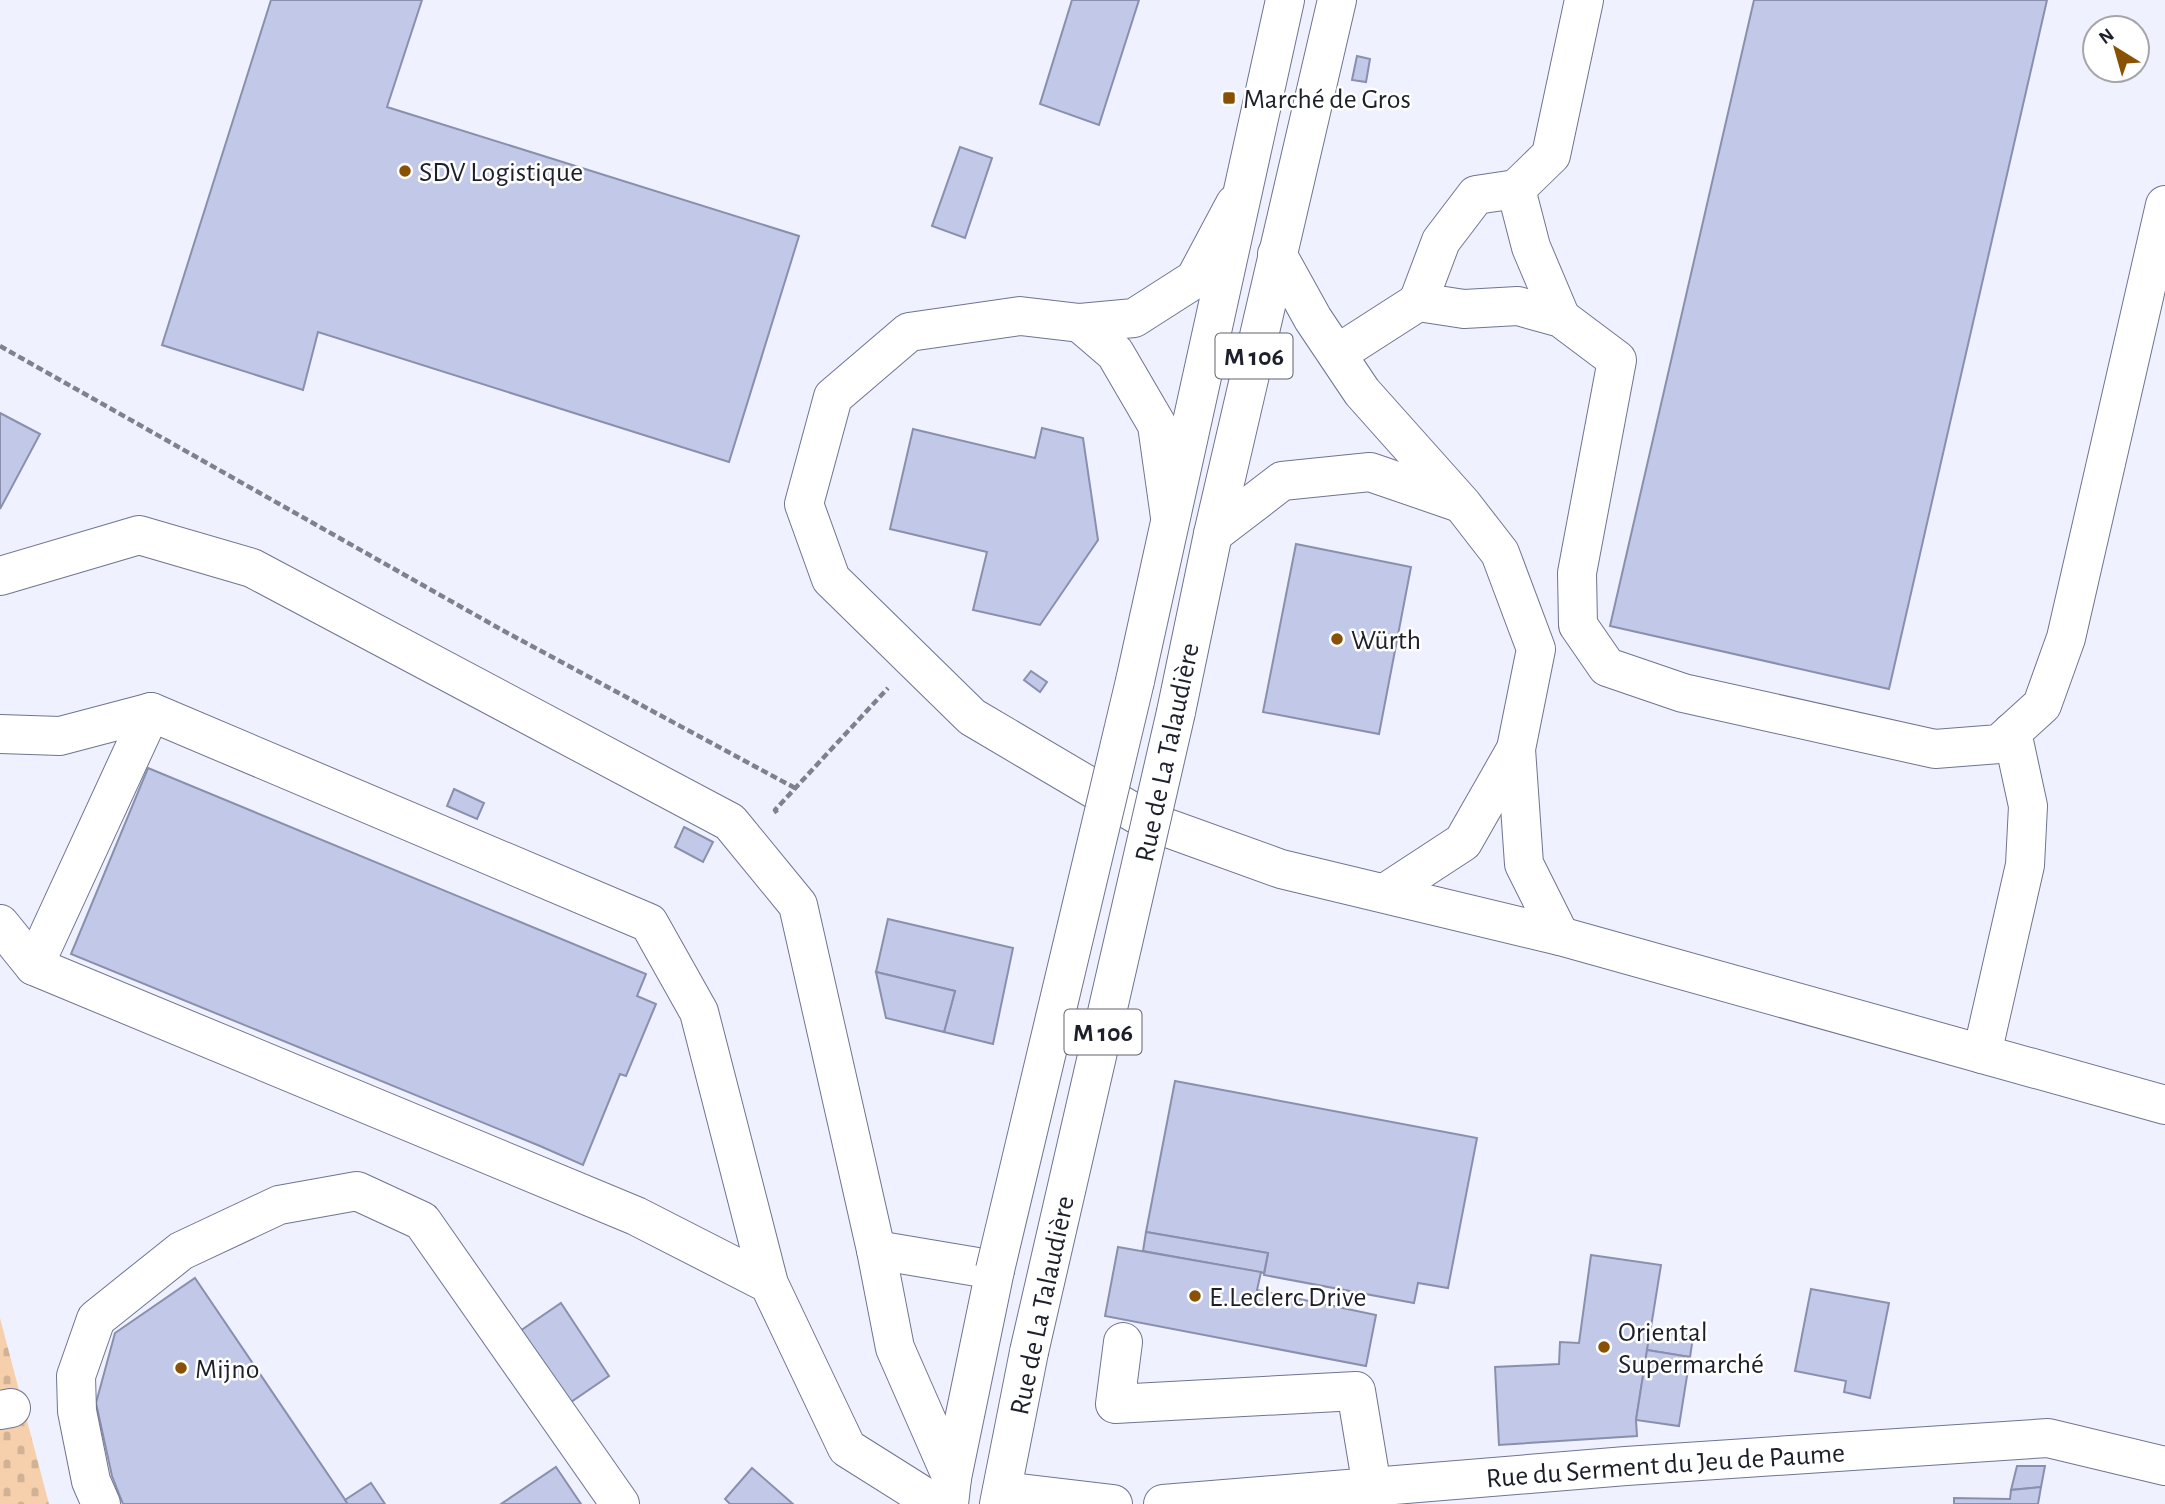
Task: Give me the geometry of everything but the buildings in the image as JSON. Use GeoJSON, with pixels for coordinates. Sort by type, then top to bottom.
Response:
{"type":"FeatureCollection","features":[{"type":"Feature","properties":{"kind":"street","name":"Rue de La Talaudière"},"geometry":{"type":"LineString","coordinates":[[946,1495],[995,1270],[1135,681],[1284,0]]}},
{"type":"Feature","properties":{"kind":"street","name":"Rue de La Talaudière"},"geometry":{"type":"LineString","coordinates":[[1001,1498],[1029,1352],[1176,712],[1213,534],[1337,0]]}},
{"type":"Feature","properties":{"kind":"street"},"geometry":{"type":"LineString","coordinates":[[1337,354],[1418,302],[1441,241],[1476,195],[1516,189],[1551,155],[1584,0]]}},
{"type":"Feature","properties":{"kind":"street"},"geometry":{"type":"LineString","coordinates":[[1516,189],[1531,247],[1561,318]]}},
{"type":"Feature","properties":{"kind":"street"},"geometry":{"type":"LineString","coordinates":[[1243,190],[1195,279],[1134,318],[1080,323],[1020,316],[908,332],[833,397],[804,504],[831,579],[972,716],[1148,821],[1281,869],[1560,936],[2165,1105]]}},
{"type":"Feature","properties":{"kind":"street"},"geometry":{"type":"LineString","coordinates":[[1418,302],[1464,309],[1518,306],[1561,318],[1616,360],[1577,573],[1578,625],[1606,667],[1683,693],[1935,749],[1999,744],[2042,705],[2066,638],[2165,205]]}},
{"type":"Feature","properties":{"kind":"street"},"geometry":{"type":"LineString","coordinates":[[1277,254],[1313,319],[1362,392],[1462,504],[1500,553],[1536,649],[1516,749],[1524,863],[1560,936]]}},
{"type":"Feature","properties":{"kind":"street"},"geometry":{"type":"LineString","coordinates":[[1080,323],[1115,353],[1157,425],[1171,521]]}},
{"type":"Feature","properties":{"kind":"street"},"geometry":{"type":"LineString","coordinates":[[1213,534],[1282,481],[1370,472],[1462,504]]}},
{"type":"Feature","properties":{"kind":"street"},"geometry":{"type":"LineString","coordinates":[[0,576],[139,535],[252,568],[730,822],[798,905],[876,1250],[895,1349],[946,1495]]}},
{"type":"Feature","properties":{"kind":"street"},"geometry":{"type":"LineString","coordinates":[[0,734],[60,736],[151,712],[649,923],[699,1012],[769,1284],[846,1448],[946,1495],[1113,1504]]}},
{"type":"Feature","properties":{"kind":"street"},"geometry":{"type":"LineString","coordinates":[[34,966],[151,712]]}},
{"type":"Feature","properties":{"kind":"street"},"geometry":{"type":"LineString","coordinates":[[1982,1054],[2025,865],[2028,806],[2012,732]]}},
{"type":"Feature","properties":{"kind":"street"},"geometry":{"type":"LineString","coordinates":[[1385,894],[1463,842],[1516,749]]}},
{"type":"Feature","properties":{"kind":"street"},"geometry":{"type":"LineString","coordinates":[[0,923],[34,966],[636,1216],[769,1284]]}},
{"type":"Feature","properties":{"kind":"street"},"geometry":{"type":"LineString","coordinates":[[101,1504],[91,1480],[77,1411],[76,1376],[96,1319],[181,1251],[279,1205],[357,1191],[422,1221],[620,1504]]}},
{"type":"Feature","properties":{"kind":"street"},"geometry":{"type":"LineString","coordinates":[[876,1250],[995,1270]]}},
{"type":"Feature","properties":{"kind":"street"},"geometry":{"type":"LineString","coordinates":[[1123,1342],[1115,1404],[1356,1391],[1372,1487]]}},
{"type":"Feature","properties":{"kind":"street","name":"Rue du Serment du Jeu de Paume"},"geometry":{"type":"LineString","coordinates":[[1163,1504],[1626,1466],[2048,1438],[2165,1466]]}},
{"type":"Feature","properties":{"kind":"path"},"geometry":{"type":"LineString","coordinates":[[0,346],[502,630],[795,788],[915,659]]}},
{"type":"Feature","properties":{"kind":"green space"},"geometry":{"type":"Polygon","coordinates":[[[0,1318],[49,1504],[0,1504],[0,1318]]]}},
{"type":"Feature","properties":{"kind":"place","name":"Marché de Gros"},"geometry":{"type":"Point","coordinates":[1229,98]}},
{"type":"Feature","properties":{"kind":"place","name":"SDV Logistique"},"geometry":{"type":"Point","coordinates":[405,171]}},
{"type":"Feature","properties":{"kind":"place","name":"Würth"},"geometry":{"type":"Point","coordinates":[1337,639]}},
{"type":"Feature","properties":{"kind":"place","name":"E.Leclerc Drive"},"geometry":{"type":"Point","coordinates":[1195,1296]}},
{"type":"Feature","properties":{"kind":"place","name":"Oriental Supermarché"},"geometry":{"type":"Point","coordinates":[1604,1347]}},
{"type":"Feature","properties":{"kind":"place","name":"Mijno"},"geometry":{"type":"Point","coordinates":[181,1368]}}]}
